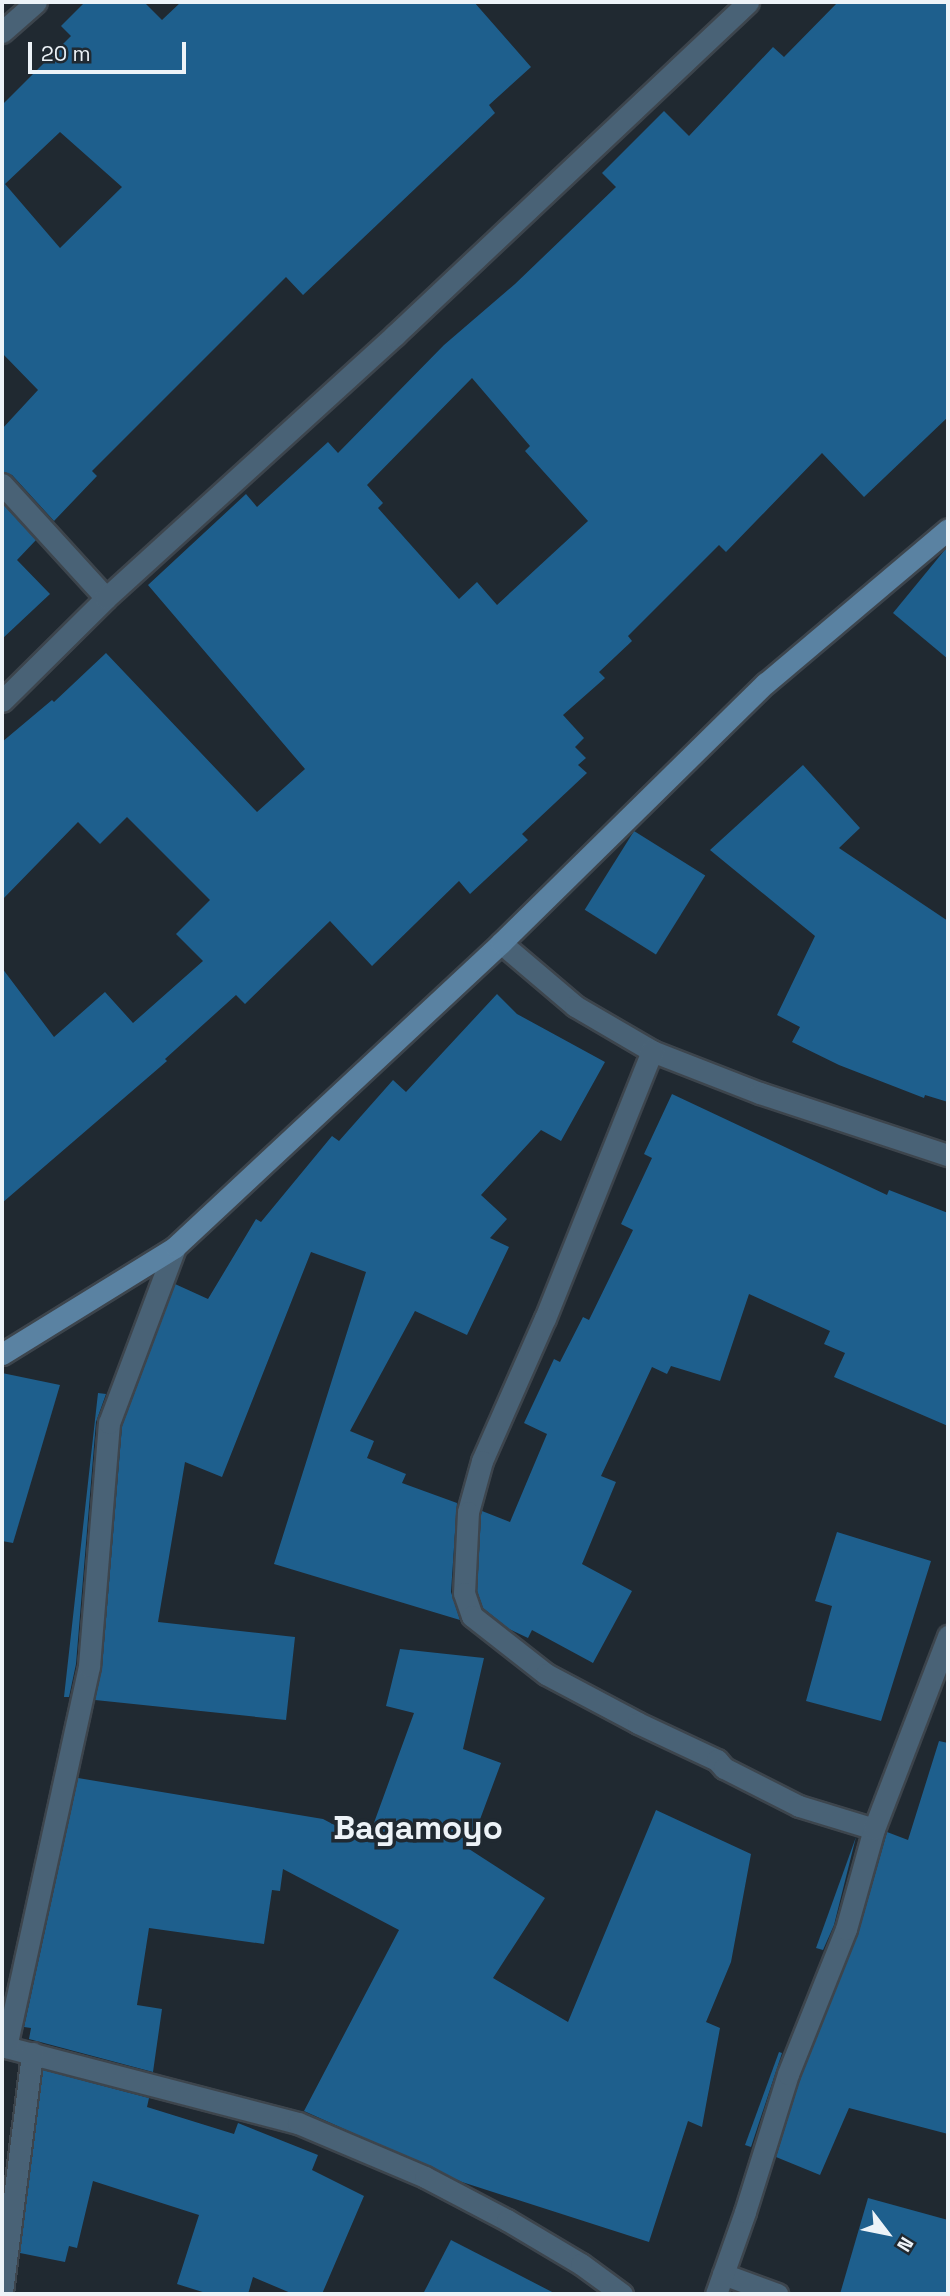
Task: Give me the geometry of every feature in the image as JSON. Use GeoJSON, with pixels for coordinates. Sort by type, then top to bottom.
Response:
{"type":"FeatureCollection","features":[{"type":"Feature","properties":{"kind":"main road"},"geometry":{"type":"LineString","coordinates":[[2,1354],[175,1247],[501,943],[766,683],[948,529]]}},
{"type":"Feature","properties":{"kind":"street"},"geometry":{"type":"LineString","coordinates":[[2,32],[36,2]]}},
{"type":"Feature","properties":{"kind":"street"},"geometry":{"type":"LineString","coordinates":[[2,701],[106,598],[395,335],[748,2]]}},
{"type":"Feature","properties":{"kind":"street"},"geometry":{"type":"LineString","coordinates":[[2,484],[106,598]]}},
{"type":"Feature","properties":{"kind":"street"},"geometry":{"type":"LineString","coordinates":[[501,943],[575,1006],[652,1051],[760,1093],[948,1155]]}},
{"type":"Feature","properties":{"kind":"street"},"geometry":{"type":"LineString","coordinates":[[652,1051],[545,1318],[482,1461],[468,1512],[464,1592],[472,1616],[546,1674],[638,1723],[717,1760],[724,1768],[799,1806],[874,1829]]}},
{"type":"Feature","properties":{"kind":"street"},"geometry":{"type":"LineString","coordinates":[[175,1247],[109,1423],[89,1666],[4,2047],[298,2123],[425,2177],[507,2220],[581,2264],[622,2294]]}},
{"type":"Feature","properties":{"kind":"street"},"geometry":{"type":"LineString","coordinates":[[778,2294],[720,2284],[788,2074],[846,1929],[874,1829],[948,1636]]}},
{"type":"Feature","properties":{"kind":"street"},"geometry":{"type":"LineString","coordinates":[[2,2292],[32,2053]]}},
{"type":"Feature","properties":{"kind":"building"},"geometry":{"type":"Polygon","coordinates":[[[85,2],[144,2],[162,20],[181,2],[474,2],[531,67],[489,105],[495,113],[303,295],[286,277],[92,471],[97,476],[54,521],[12,475],[2,471],[2,429],[38,390],[2,353],[2,105],[71,36],[61,26],[85,2]],[[60,132],[5,184],[60,248],[122,187],[60,132]]]}},
{"type":"Feature","properties":{"kind":"building"},"geometry":{"type":"Polygon","coordinates":[[[838,2],[948,2],[948,417],[864,497],[822,453],[726,552],[719,545],[628,636],[632,641],[599,672],[605,678],[563,715],[584,738],[575,747],[586,758],[578,765],[587,773],[522,834],[528,840],[470,894],[459,881],[372,966],[330,921],[245,1004],[236,995],[165,1059],[167,1061],[2,1203],[2,968],[54,1037],[105,992],[133,1023],[203,961],[176,934],[210,900],[127,817],[100,844],[78,822],[2,900],[2,742],[52,700],[54,702],[106,653],[257,812],[305,769],[148,585],[246,494],[257,507],[328,442],[338,453],[444,345],[515,284],[616,187],[602,173],[664,111],[689,136],[773,47],[784,57],[838,2]],[[472,378],[367,485],[383,503],[378,508],[459,599],[477,582],[497,605],[588,521],[525,451],[530,446],[472,378]]]}},
{"type":"Feature","properties":{"kind":"building"},"geometry":{"type":"Polygon","coordinates":[[[2,503],[36,540],[17,560],[50,594],[2,639],[2,503]]]}},
{"type":"Feature","properties":{"kind":"building"},"geometry":{"type":"Polygon","coordinates":[[[948,546],[948,659],[893,613],[948,546]]]}},
{"type":"Feature","properties":{"kind":"building"},"geometry":{"type":"Polygon","coordinates":[[[803,765],[860,828],[839,848],[948,921],[948,1102],[925,1095],[924,1098],[839,1065],[792,1042],[800,1027],[777,1015],[815,936],[710,850],[803,765]]]}},
{"type":"Feature","properties":{"kind":"building"},"geometry":{"type":"Polygon","coordinates":[[[634,831],[705,876],[656,954],[585,910],[634,831]]]}},
{"type":"Feature","properties":{"kind":"building"},"geometry":{"type":"Polygon","coordinates":[[[497,994],[517,1014],[605,1062],[561,1141],[541,1130],[481,1195],[507,1219],[490,1238],[509,1247],[467,1335],[415,1311],[350,1431],[374,1441],[367,1458],[406,1474],[402,1483],[457,1503],[451,1592],[460,1620],[274,1564],[366,1272],[311,1252],[222,1477],[185,1462],[158,1622],[295,1637],[286,1720],[95,1700],[102,1667],[122,1426],[175,1284],[208,1299],[256,1219],[261,1222],[332,1136],[339,1141],[393,1080],[406,1092],[497,994]]]}},
{"type":"Feature","properties":{"kind":"building"},"geometry":{"type":"Polygon","coordinates":[[[672,1094],[887,1195],[889,1190],[948,1213],[948,1426],[834,1377],[845,1353],[824,1344],[830,1331],[749,1294],[720,1381],[671,1366],[667,1374],[652,1367],[601,1476],[616,1482],[582,1564],[632,1591],[593,1663],[532,1630],[528,1638],[509,1629],[483,1608],[477,1591],[481,1514],[482,1511],[510,1522],[547,1434],[524,1423],[554,1359],[560,1362],[583,1317],[589,1320],[633,1230],[621,1224],[652,1158],[644,1154],[672,1094]]]}},
{"type":"Feature","properties":{"kind":"building"},"geometry":{"type":"Polygon","coordinates":[[[2,1373],[60,1385],[13,1543],[2,1541],[2,1373]]]}},
{"type":"Feature","properties":{"kind":"building"},"geometry":{"type":"Polygon","coordinates":[[[98,1393],[106,1394],[96,1422],[76,1664],[69,1697],[64,1697],[98,1393]]]}},
{"type":"Feature","properties":{"kind":"building"},"geometry":{"type":"Polygon","coordinates":[[[837,1532],[931,1561],[881,1721],[806,1701],[832,1606],[815,1601],[837,1532]]]}},
{"type":"Feature","properties":{"kind":"building"},"geometry":{"type":"Polygon","coordinates":[[[400,1649],[484,1658],[463,1749],[501,1763],[469,1849],[545,1898],[493,1978],[568,2022],[656,1810],[751,1854],[731,1962],[706,2022],[720,2028],[702,2127],[688,2121],[649,2242],[462,2182],[304,2111],[399,1930],[283,1869],[280,1891],[272,1890],[264,1944],[149,1928],[137,2005],[162,2009],[153,2072],[29,2039],[31,2028],[24,2027],[78,1778],[323,1819],[367,1842],[414,1713],[386,1706],[400,1649]]]}},
{"type":"Feature","properties":{"kind":"building"},"geometry":{"type":"Polygon","coordinates":[[[939,1741],[948,1743],[948,2134],[849,2108],[820,2175],[776,2157],[800,2078],[858,1934],[887,1832],[908,1840],[939,1741]]]}},
{"type":"Feature","properties":{"kind":"building"},"geometry":{"type":"Polygon","coordinates":[[[856,1837],[834,1925],[823,1950],[816,1948],[856,1837]]]}},
{"type":"Feature","properties":{"kind":"building"},"geometry":{"type":"Polygon","coordinates":[[[779,2052],[782,2053],[751,2147],[745,2145],[779,2052]]]}},
{"type":"Feature","properties":{"kind":"building"},"geometry":{"type":"Polygon","coordinates":[[[43,2070],[149,2098],[147,2107],[234,2134],[238,2123],[318,2155],[312,2170],[364,2196],[322,2294],[293,2294],[253,2277],[248,2294],[209,2294],[177,2284],[199,2215],[93,2181],[77,2248],[69,2246],[65,2262],[20,2253],[43,2070]]]}},
{"type":"Feature","properties":{"kind":"building"},"geometry":{"type":"Polygon","coordinates":[[[868,2198],[948,2220],[948,2294],[840,2294],[868,2198]]]}},
{"type":"Feature","properties":{"kind":"building"},"geometry":{"type":"Polygon","coordinates":[[[451,2240],[556,2294],[423,2294],[451,2240]]]}},
{"type":"Feature","properties":{"kind":"district","name":"Bagamoyo"},"geometry":{"type":"Point","coordinates":[418,1829]}}]}
